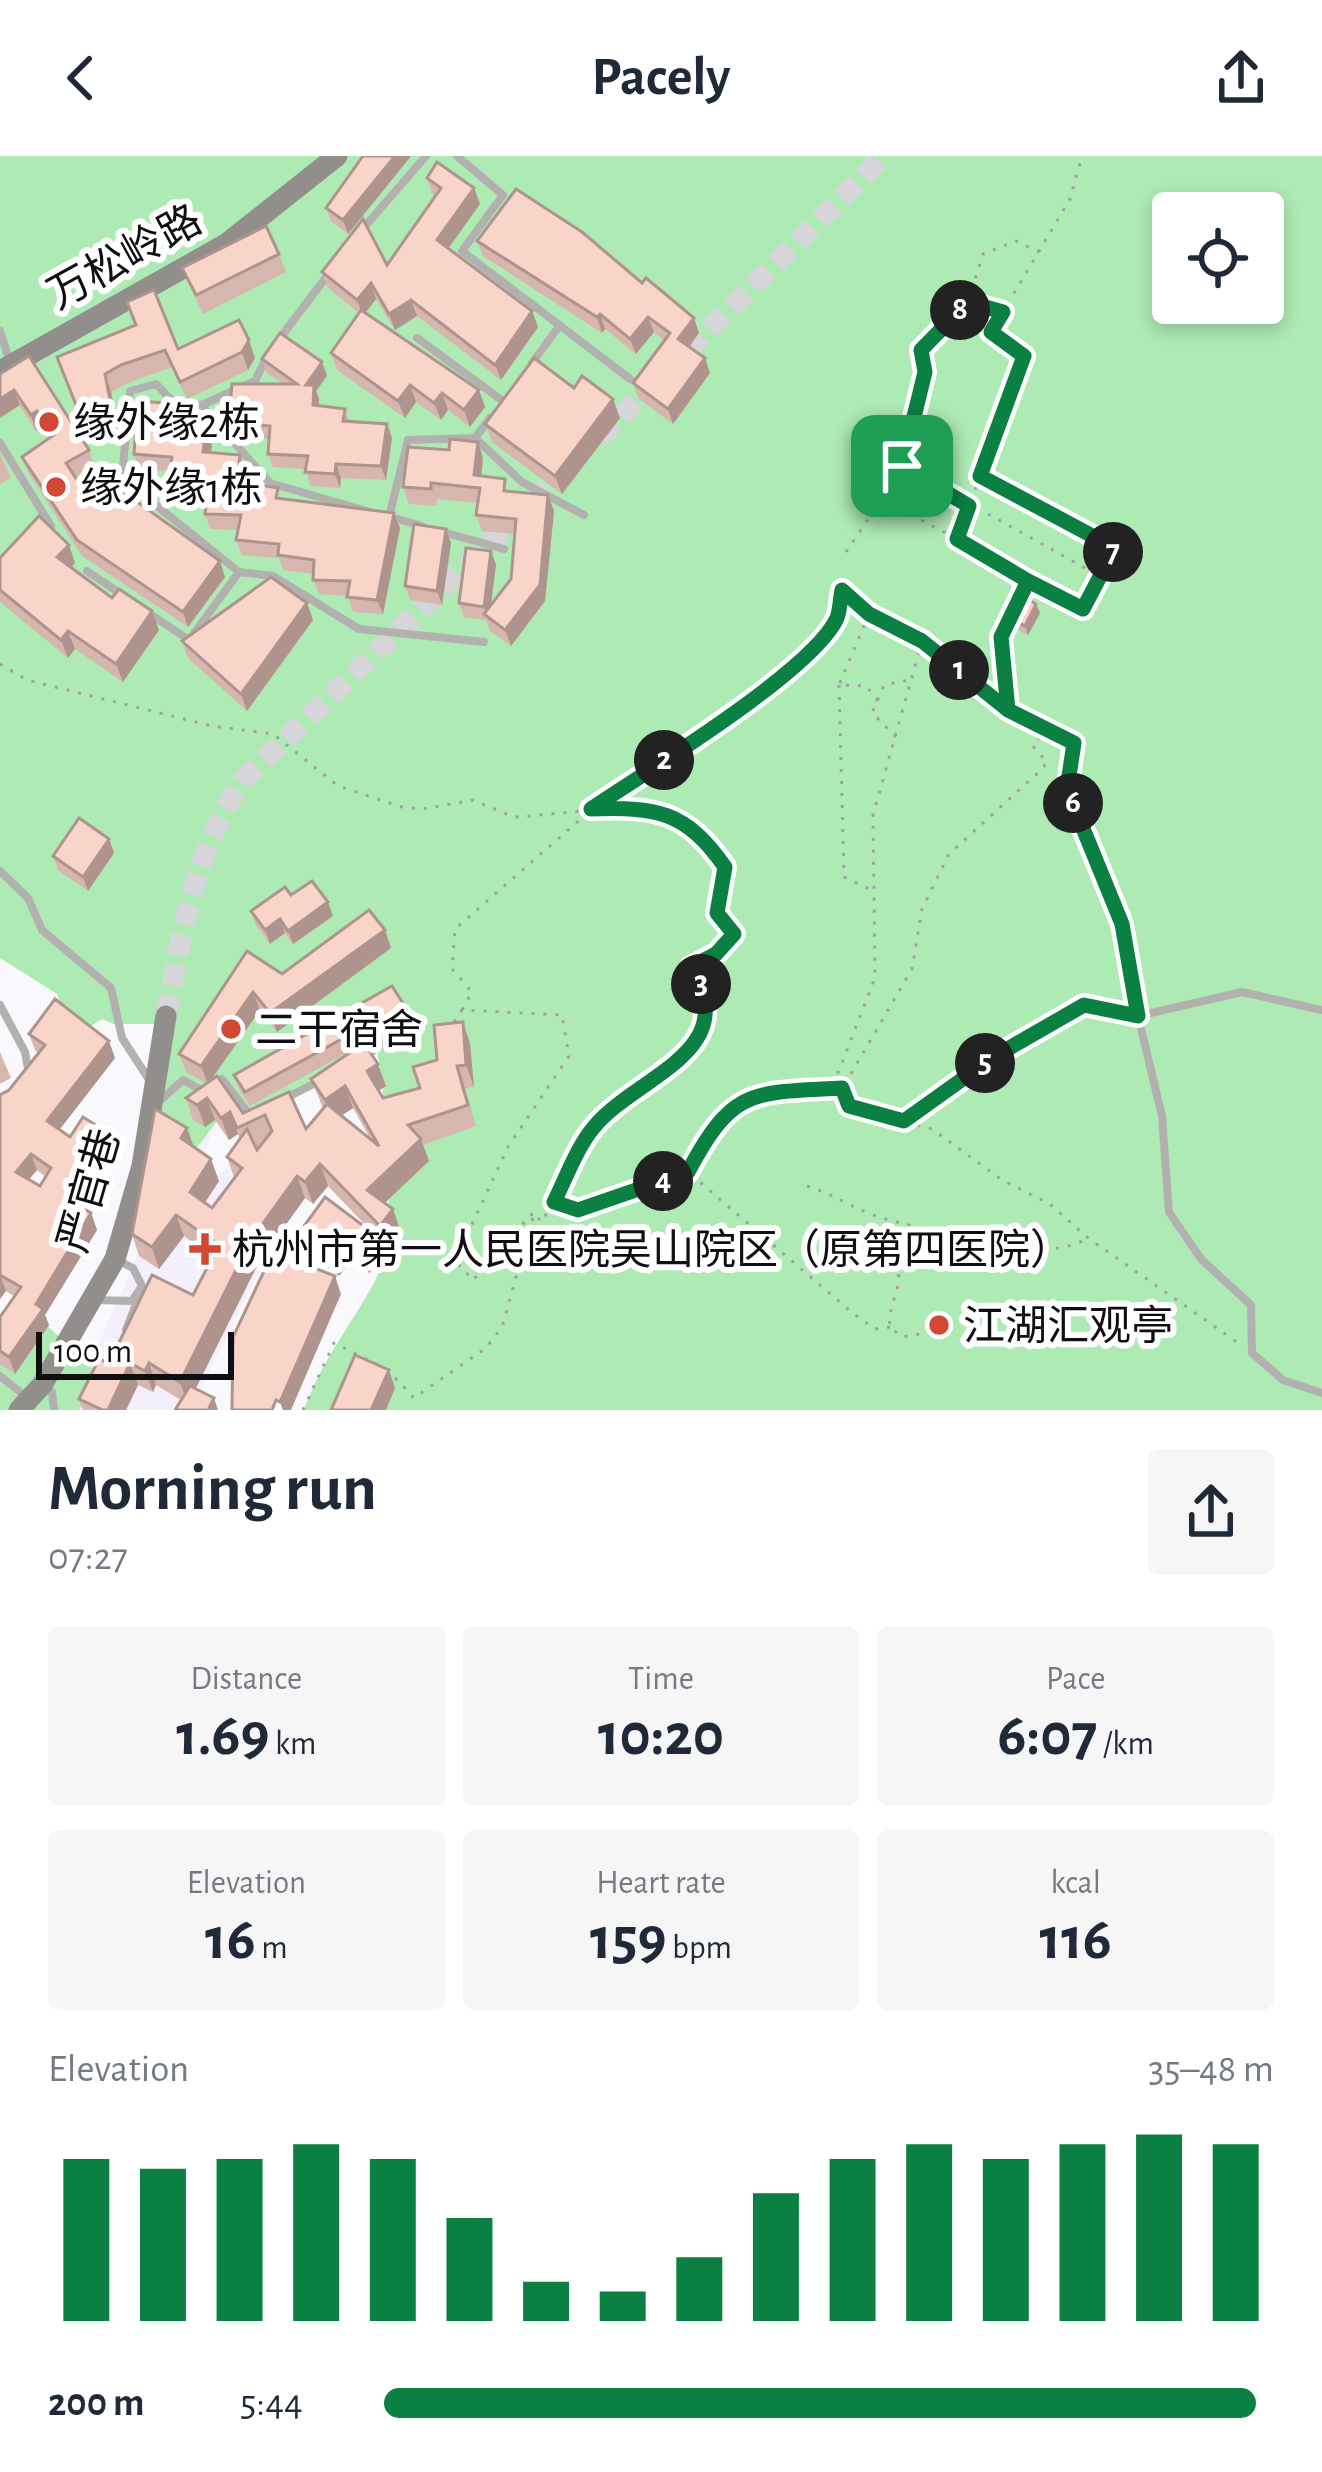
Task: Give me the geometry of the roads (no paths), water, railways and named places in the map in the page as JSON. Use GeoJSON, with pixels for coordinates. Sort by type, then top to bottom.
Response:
{"type":"FeatureCollection","features":[{"type":"Feature","properties":{"kind":"street","name":"万松岭路"},"geometry":{"type":"LineString","coordinates":[[5,368],[226,244],[337,156]]}},
{"type":"Feature","properties":{"kind":"street","name":"严官巷"},"geometry":{"type":"LineString","coordinates":[[30,1399],[116,1259],[142,1166],[166,1016]]}},
{"type":"Feature","properties":{"kind":"lane"},"geometry":{"type":"LineString","coordinates":[[350,245],[426,156]]}},
{"type":"Feature","properties":{"kind":"lane"},"geometry":{"type":"LineString","coordinates":[[457,156],[503,195],[462,251],[630,379]]}},
{"type":"Feature","properties":{"kind":"lane"},"geometry":{"type":"LineString","coordinates":[[336,264],[265,358],[255,381],[184,413],[156,384],[130,392],[122,478],[239,572],[273,576],[359,629],[484,642]]}},
{"type":"Feature","properties":{"kind":"lane"},"geometry":{"type":"LineString","coordinates":[[475,438],[560,326]]}},
{"type":"Feature","properties":{"kind":"lane"},"geometry":{"type":"LineString","coordinates":[[0,331],[5,368]]}},
{"type":"Feature","properties":{"kind":"lane"},"geometry":{"type":"LineString","coordinates":[[417,338],[503,400]]}},
{"type":"Feature","properties":{"kind":"lane"},"geometry":{"type":"LineString","coordinates":[[201,405],[270,483],[504,550]]}},
{"type":"Feature","properties":{"kind":"lane"},"geometry":{"type":"LineString","coordinates":[[389,517],[408,440],[475,438],[522,482],[584,515]]}},
{"type":"Feature","properties":{"kind":"lane"},"geometry":{"type":"LineString","coordinates":[[0,443],[51,526]]}},
{"type":"Feature","properties":{"kind":"lane"},"geometry":{"type":"LineString","coordinates":[[87,571],[189,640],[239,572]]}},
{"type":"Feature","properties":{"kind":"lane"},"geometry":{"type":"LineString","coordinates":[[0,871],[28,898],[42,930],[111,988],[122,1038],[152,1098]]}},
{"type":"Feature","properties":{"kind":"lane"},"geometry":{"type":"LineString","coordinates":[[1322,1010],[1242,992],[1138,1016],[1162,1116],[1169,1212],[1202,1259],[1251,1305],[1252,1353],[1283,1380],[1322,1393]]}},
{"type":"Feature","properties":{"kind":"lane"},"geometry":{"type":"LineString","coordinates":[[0,1005],[30,1072],[15,1086]]}},
{"type":"Feature","properties":{"kind":"lane"},"geometry":{"type":"LineString","coordinates":[[361,1058],[413,1027]]}},
{"type":"Feature","properties":{"kind":"lane","name":"严官巷"},"geometry":{"type":"LineString","coordinates":[[152,1098],[183,1080],[210,1095],[222,1078],[247,1116],[326,1078]]}},
{"type":"Feature","properties":{"kind":"lane"},"geometry":{"type":"LineString","coordinates":[[116,1259],[133,1268],[142,1286],[119,1349]]}},
{"type":"Feature","properties":{"kind":"lane"},"geometry":{"type":"LineString","coordinates":[[92,1299],[132,1301],[142,1286]]}},
{"type":"Feature","properties":{"kind":"lane"},"geometry":{"type":"LineString","coordinates":[[0,1376],[30,1399],[52,1392],[54,1410]]}},
{"type":"Feature","properties":{"kind":"tunnel"},"geometry":{"type":"LineString","coordinates":[[599,438],[884,156]]}},
{"type":"Feature","properties":{"kind":"tunnel"},"geometry":{"type":"LineString","coordinates":[[166,1016],[202,864],[244,779],[568,468]]}},
{"type":"Feature","properties":{"kind":"place","name":"缘外缘2栋"},"geometry":{"type":"Point","coordinates":[49,422]}},
{"type":"Feature","properties":{"kind":"place","name":"缘外缘1栋"},"geometry":{"type":"Point","coordinates":[56,487]}},
{"type":"Feature","properties":{"kind":"place","name":"二干宿舍"},"geometry":{"type":"Point","coordinates":[231,1029]}},
{"type":"Feature","properties":{"kind":"place","name":"杭州市第一人民医院吴山院区（原第四医院）"},"geometry":{"type":"Point","coordinates":[205,1249]}},
{"type":"Feature","properties":{"kind":"place","name":"江湖汇观亭"},"geometry":{"type":"Point","coordinates":[939,1325]}}]}
